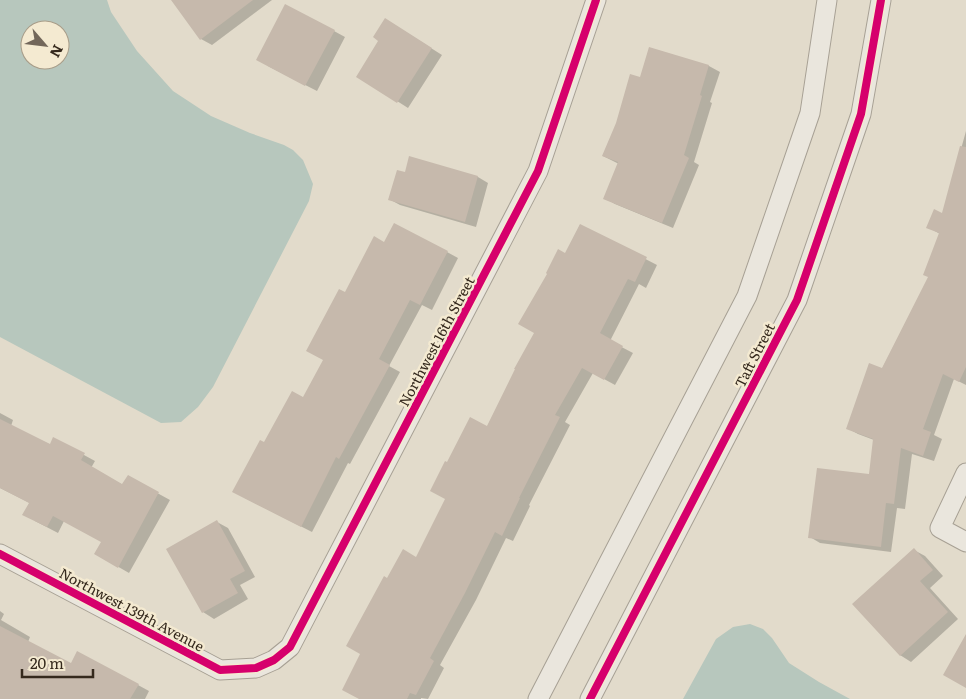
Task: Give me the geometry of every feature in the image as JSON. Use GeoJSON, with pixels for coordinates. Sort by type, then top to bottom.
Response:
{"type":"FeatureCollection","features":[{"type":"Feature","properties":{"kind":"street","name":"Northwest 16th Street"},"geometry":{"type":"LineString","coordinates":[[256,668],[274,660],[290,647],[538,172],[596,0]]}},
{"type":"Feature","properties":{"kind":"street"},"geometry":{"type":"LineString","coordinates":[[538,699],[747,296],[810,113],[827,0]]}},
{"type":"Feature","properties":{"kind":"street","name":"Taft Street"},"geometry":{"type":"LineString","coordinates":[[590,699],[797,300],[861,114],[881,0]]}},
{"type":"Feature","properties":{"kind":"street"},"geometry":{"type":"LineString","coordinates":[[966,473],[940,528],[966,542]]}},
{"type":"Feature","properties":{"kind":"street","name":"Northwest 139th Avenue"},"geometry":{"type":"LineString","coordinates":[[0,554],[220,670],[256,668]]}},
{"type":"Feature","properties":{"kind":"shaded area"},"geometry":{"type":"Polygon","coordinates":[[[0,0],[107,0],[111,12],[137,51],[173,91],[211,116],[293,150],[303,160],[313,184],[309,201],[213,387],[198,407],[181,422],[161,423],[0,337],[0,0]]]}},
{"type":"Feature","properties":{"kind":"shaded area"},"geometry":{"type":"Polygon","coordinates":[[[750,624],[763,629],[772,638],[789,663],[850,699],[683,699],[716,639],[733,627],[750,624]]]}},
{"type":"Feature","properties":{"kind":"building"},"geometry":{"type":"Polygon","coordinates":[[[171,0],[253,0],[200,40],[171,0]]]}},
{"type":"Feature","properties":{"kind":"building"},"geometry":{"type":"Polygon","coordinates":[[[285,4],[335,30],[305,86],[256,60],[285,4]]]}},
{"type":"Feature","properties":{"kind":"building"},"geometry":{"type":"Polygon","coordinates":[[[385,18],[432,48],[397,103],[356,77],[378,41],[373,37],[385,18]]]}},
{"type":"Feature","properties":{"kind":"building"},"geometry":{"type":"Polygon","coordinates":[[[649,47],[709,65],[700,95],[702,96],[684,155],[689,158],[662,223],[603,199],[618,162],[602,156],[616,123],[630,74],[640,77],[649,47]]]}},
{"type":"Feature","properties":{"kind":"building"},"geometry":{"type":"Polygon","coordinates":[[[960,146],[966,147],[966,367],[959,382],[943,374],[923,429],[931,432],[923,456],[901,448],[894,504],[886,503],[881,547],[808,538],[817,468],[869,474],[873,439],[846,429],[869,363],[882,368],[928,277],[923,275],[939,233],[926,228],[934,209],[942,213],[960,146]]]}},
{"type":"Feature","properties":{"kind":"building"},"geometry":{"type":"Polygon","coordinates":[[[409,156],[478,176],[465,222],[388,200],[397,170],[405,172],[409,156]]]}},
{"type":"Feature","properties":{"kind":"building"},"geometry":{"type":"Polygon","coordinates":[[[394,223],[448,251],[420,305],[410,300],[379,359],[390,365],[339,459],[336,457],[301,527],[232,492],[260,440],[264,442],[292,391],[303,397],[323,360],[306,351],[339,289],[345,292],[374,236],[384,242],[394,223]]]}},
{"type":"Feature","properties":{"kind":"building"},"geometry":{"type":"Polygon","coordinates":[[[580,224],[647,257],[635,282],[628,279],[600,333],[623,346],[604,380],[582,368],[555,415],[560,417],[502,536],[495,532],[430,658],[434,661],[416,695],[410,693],[407,699],[359,699],[342,690],[360,654],[346,646],[384,576],[387,578],[403,549],[416,557],[445,499],[430,491],[470,417],[487,426],[514,369],[534,333],[518,324],[547,274],[558,249],[565,253],[580,224]]]}},
{"type":"Feature","properties":{"kind":"building"},"geometry":{"type":"Polygon","coordinates":[[[0,419],[50,444],[53,437],[85,453],[81,460],[122,484],[128,475],[159,492],[118,568],[94,554],[101,542],[53,516],[47,527],[22,515],[29,503],[0,488],[0,419]]]}},
{"type":"Feature","properties":{"kind":"building"},"geometry":{"type":"Polygon","coordinates":[[[217,520],[245,571],[230,579],[238,593],[202,613],[166,549],[217,520]]]}},
{"type":"Feature","properties":{"kind":"building"},"geometry":{"type":"Polygon","coordinates":[[[914,548],[933,570],[920,581],[948,612],[900,656],[852,604],[914,548]]]}},
{"type":"Feature","properties":{"kind":"building"},"geometry":{"type":"Polygon","coordinates":[[[0,626],[71,663],[77,651],[139,684],[130,699],[0,699],[0,626]]]}},
{"type":"Feature","properties":{"kind":"building"},"geometry":{"type":"Polygon","coordinates":[[[966,634],[966,688],[943,675],[966,634]]]}},
{"type":"Feature","properties":{"kind":"cycle path"},"geometry":{"type":"LineString","coordinates":[[0,554],[220,670],[256,668],[274,660],[290,647],[538,171],[596,0]]}},
{"type":"Feature","properties":{"kind":"cycle path"},"geometry":{"type":"LineString","coordinates":[[590,699],[797,300],[861,114],[881,0]]}}]}
